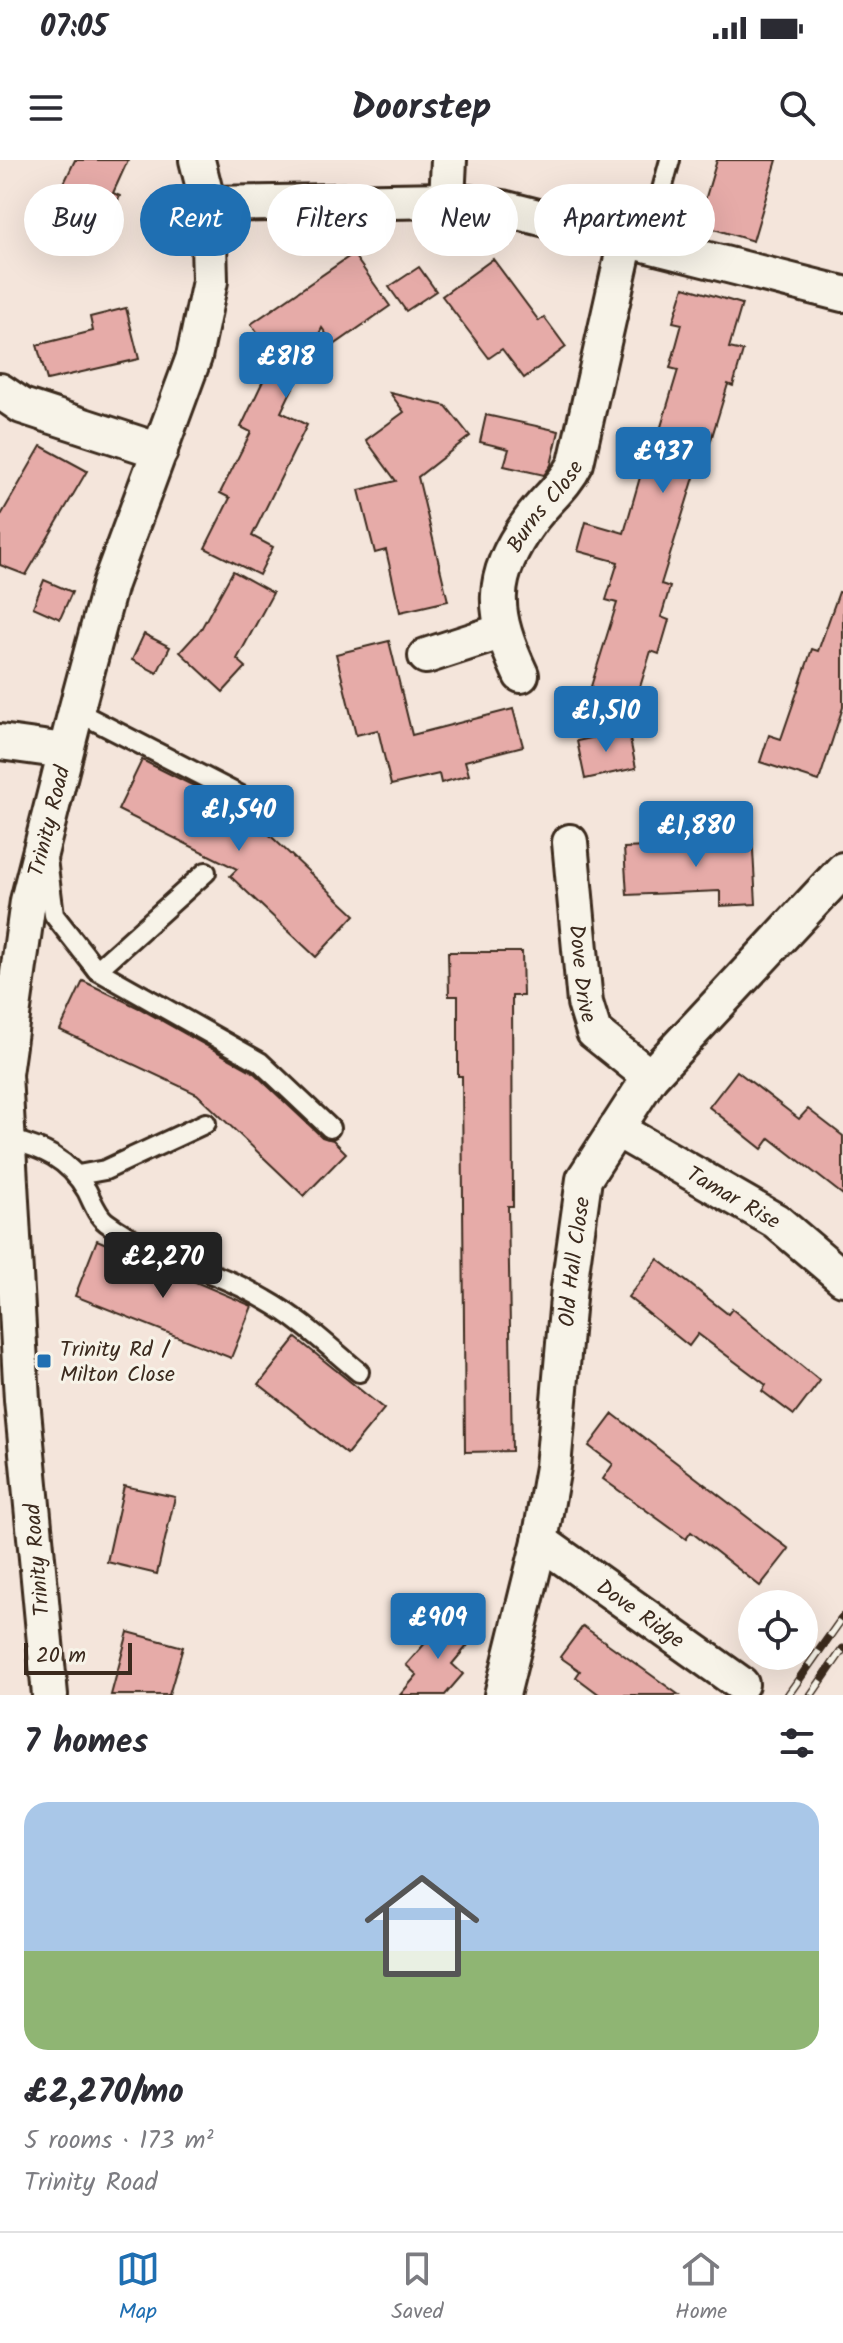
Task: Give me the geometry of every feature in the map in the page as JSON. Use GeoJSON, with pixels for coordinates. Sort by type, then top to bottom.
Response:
{"type":"FeatureCollection","features":[{"type":"Feature","properties":{"kind":"street","name":"Trinity Road"},"geometry":{"type":"LineString","coordinates":[[197,160],[203,184]]}},
{"type":"Feature","properties":{"kind":"street"},"geometry":{"type":"LineString","coordinates":[[448,184],[449,160]]}},
{"type":"Feature","properties":{"kind":"street"},"geometry":{"type":"LineString","coordinates":[[251,203],[412,201]]}},
{"type":"Feature","properties":{"kind":"street","name":"Trinity Road"},"geometry":{"type":"LineString","coordinates":[[50,1695],[11,1399],[8,1139],[2,1073],[28,901],[65,751],[110,584],[194,357],[210,281],[209,256]]}},
{"type":"Feature","properties":{"kind":"street","name":"Burns Close"},"geometry":{"type":"LineString","coordinates":[[521,675],[500,632],[498,590],[507,559],[530,520],[569,478],[576,463],[632,256]]}},
{"type":"Feature","properties":{"kind":"street"},"geometry":{"type":"LineString","coordinates":[[692,256],[843,294]]}},
{"type":"Feature","properties":{"kind":"street"},"geometry":{"type":"LineString","coordinates":[[0,391],[22,406],[160,451]]}},
{"type":"Feature","properties":{"kind":"street"},"geometry":{"type":"LineString","coordinates":[[426,656],[500,632]]}},
{"type":"Feature","properties":{"kind":"street"},"geometry":{"type":"LineString","coordinates":[[0,742],[65,751]]}},
{"type":"Feature","properties":{"kind":"street","name":"Dove Drive"},"geometry":{"type":"LineString","coordinates":[[570,842],[585,1003],[594,1032],[650,1077]]}},
{"type":"Feature","properties":{"kind":"street","name":"Old Hall Close"},"geometry":{"type":"LineString","coordinates":[[502,1695],[540,1541],[553,1467],[569,1287],[584,1179],[650,1077],[843,870]]}},
{"type":"Feature","properties":{"kind":"street","name":"Tamar Rise"},"geometry":{"type":"LineString","coordinates":[[616,1129],[776,1221],[843,1278]]}},
{"type":"Feature","properties":{"kind":"street","name":"Dove Ridge"},"geometry":{"type":"LineString","coordinates":[[540,1541],[741,1684]]}},
{"type":"Feature","properties":{"kind":"lane"},"geometry":{"type":"LineString","coordinates":[[660,184],[670,160]]}},
{"type":"Feature","properties":{"kind":"lane"},"geometry":{"type":"LineString","coordinates":[[76,711],[249,800]]}},
{"type":"Feature","properties":{"kind":"lane"},"geometry":{"type":"LineString","coordinates":[[44,836],[54,915],[97,970],[260,1062],[330,1128]]}},
{"type":"Feature","properties":{"kind":"lane"},"geometry":{"type":"LineString","coordinates":[[97,970],[206,872]]}},
{"type":"Feature","properties":{"kind":"lane"},"geometry":{"type":"LineString","coordinates":[[78,1175],[105,1170],[206,1123]]}},
{"type":"Feature","properties":{"kind":"lane"},"geometry":{"type":"LineString","coordinates":[[8,1139],[42,1148],[78,1175],[103,1219],[158,1254],[264,1298],[298,1321],[359,1372]]}},
{"type":"Feature","properties":{"kind":"building"},"geometry":{"type":"Polygon","coordinates":[[[75,160],[128,160],[117,184],[64,184],[75,160]]]}},
{"type":"Feature","properties":{"kind":"building"},"geometry":{"type":"Polygon","coordinates":[[[717,160],[777,160],[753,241],[715,229],[715,184],[710,184],[717,160]]]}},
{"type":"Feature","properties":{"kind":"building"},"geometry":{"type":"Polygon","coordinates":[[[350,256],[354,256],[390,306],[334,345],[322,328],[281,412],[307,425],[252,536],[273,547],[259,575],[205,548],[230,498],[220,493],[251,432],[241,427],[274,358],[251,324],[350,256]]]}},
{"type":"Feature","properties":{"kind":"building"},"geometry":{"type":"Polygon","coordinates":[[[493,259],[539,321],[544,317],[566,347],[524,378],[502,349],[489,358],[442,296],[493,259]]]}},
{"type":"Feature","properties":{"kind":"building"},"geometry":{"type":"Polygon","coordinates":[[[419,267],[436,291],[406,311],[389,287],[419,267]]]}},
{"type":"Feature","properties":{"kind":"building"},"geometry":{"type":"Polygon","coordinates":[[[684,287],[742,304],[729,348],[743,351],[733,386],[728,384],[710,443],[705,442],[661,584],[670,587],[661,617],[669,620],[659,654],[651,651],[633,710],[588,696],[617,603],[606,600],[618,562],[578,551],[586,522],[624,533],[651,439],[657,440],[678,370],[670,368],[682,324],[673,322],[684,287]]]}},
{"type":"Feature","properties":{"kind":"building"},"geometry":{"type":"Polygon","coordinates":[[[126,308],[139,359],[47,380],[37,345],[93,331],[90,317],[126,308]]]}},
{"type":"Feature","properties":{"kind":"building"},"geometry":{"type":"Polygon","coordinates":[[[390,393],[446,406],[470,436],[418,477],[448,601],[400,612],[386,550],[375,553],[359,490],[396,481],[366,440],[404,412],[390,393]]]}},
{"type":"Feature","properties":{"kind":"building"},"geometry":{"type":"Polygon","coordinates":[[[486,415],[559,431],[551,465],[544,475],[504,466],[509,449],[480,442],[486,415]]]}},
{"type":"Feature","properties":{"kind":"building"},"geometry":{"type":"Polygon","coordinates":[[[41,446],[87,471],[26,575],[0,565],[0,517],[41,446]]]}},
{"type":"Feature","properties":{"kind":"building"},"geometry":{"type":"Polygon","coordinates":[[[233,571],[273,593],[237,659],[246,667],[223,692],[180,652],[201,629],[233,571]]]}},
{"type":"Feature","properties":{"kind":"building"},"geometry":{"type":"Polygon","coordinates":[[[44,580],[72,592],[60,619],[33,607],[44,580]]]}},
{"type":"Feature","properties":{"kind":"building"},"geometry":{"type":"Polygon","coordinates":[[[839,592],[843,593],[843,707],[819,781],[760,762],[769,735],[781,739],[812,649],[818,651],[839,592]]]}},
{"type":"Feature","properties":{"kind":"building"},"geometry":{"type":"Polygon","coordinates":[[[144,634],[170,647],[157,673],[132,660],[144,634]]]}},
{"type":"Feature","properties":{"kind":"building"},"geometry":{"type":"Polygon","coordinates":[[[389,641],[412,735],[513,709],[523,746],[465,761],[469,775],[441,783],[439,774],[391,785],[378,730],[356,735],[336,654],[389,641]]]}},
{"type":"Feature","properties":{"kind":"building"},"geometry":{"type":"Polygon","coordinates":[[[628,730],[636,768],[585,779],[577,741],[628,730]]]}},
{"type":"Feature","properties":{"kind":"building"},"geometry":{"type":"Polygon","coordinates":[[[142,760],[244,811],[355,915],[316,957],[230,876],[237,869],[118,810],[142,760]]]}},
{"type":"Feature","properties":{"kind":"building"},"geometry":{"type":"Polygon","coordinates":[[[752,832],[756,904],[720,906],[720,891],[627,895],[624,848],[715,844],[714,834],[752,832]]]}},
{"type":"Feature","properties":{"kind":"building"},"geometry":{"type":"Polygon","coordinates":[[[448,952],[522,952],[523,996],[512,996],[513,1206],[508,1206],[512,1451],[465,1452],[462,1076],[458,1076],[458,996],[449,996],[448,952]]]}},
{"type":"Feature","properties":{"kind":"building"},"geometry":{"type":"Polygon","coordinates":[[[83,981],[139,1008],[253,1072],[322,1137],[333,1140],[346,1153],[304,1196],[197,1094],[60,1030],[83,981]]]}},
{"type":"Feature","properties":{"kind":"building"},"geometry":{"type":"Polygon","coordinates":[[[737,1071],[799,1119],[808,1109],[843,1136],[843,1195],[770,1138],[762,1149],[709,1107],[737,1071]]]}},
{"type":"Feature","properties":{"kind":"building"},"geometry":{"type":"Polygon","coordinates":[[[97,1240],[252,1306],[231,1358],[75,1296],[97,1240]]]}},
{"type":"Feature","properties":{"kind":"building"},"geometry":{"type":"Polygon","coordinates":[[[658,1259],[728,1314],[732,1309],[820,1381],[794,1415],[762,1391],[766,1385],[698,1334],[689,1346],[628,1297],[658,1259]]]}},
{"type":"Feature","properties":{"kind":"building"},"geometry":{"type":"Polygon","coordinates":[[[296,1338],[384,1409],[347,1454],[259,1384],[296,1338]]]}},
{"type":"Feature","properties":{"kind":"building"},"geometry":{"type":"Polygon","coordinates":[[[613,1414],[789,1549],[760,1586],[691,1532],[686,1539],[603,1479],[613,1464],[589,1446],[613,1414]]]}},
{"type":"Feature","properties":{"kind":"building"},"geometry":{"type":"Polygon","coordinates":[[[124,1486],[175,1497],[157,1574],[107,1562],[124,1486]]]}},
{"type":"Feature","properties":{"kind":"building"},"geometry":{"type":"Polygon","coordinates":[[[448,1617],[473,1639],[452,1664],[463,1674],[445,1695],[400,1695],[417,1675],[406,1665],[448,1617]]]}},
{"type":"Feature","properties":{"kind":"building"},"geometry":{"type":"Polygon","coordinates":[[[583,1626],[679,1695],[600,1695],[576,1677],[580,1671],[560,1657],[583,1626]]]}},
{"type":"Feature","properties":{"kind":"building"},"geometry":{"type":"Polygon","coordinates":[[[128,1632],[183,1647],[169,1695],[111,1695],[128,1632]]]}},
{"type":"Feature","properties":{"kind":"railway"},"geometry":{"type":"LineString","coordinates":[[788,1695],[843,1617]]}},
{"type":"Feature","properties":{"kind":"railway"},"geometry":{"type":"LineString","coordinates":[[811,1695],[843,1649]]}},
{"type":"Feature","properties":{"kind":"place","name":"Trinity Rd / Milton Close"},"geometry":{"type":"Point","coordinates":[44,1361]}}]}
